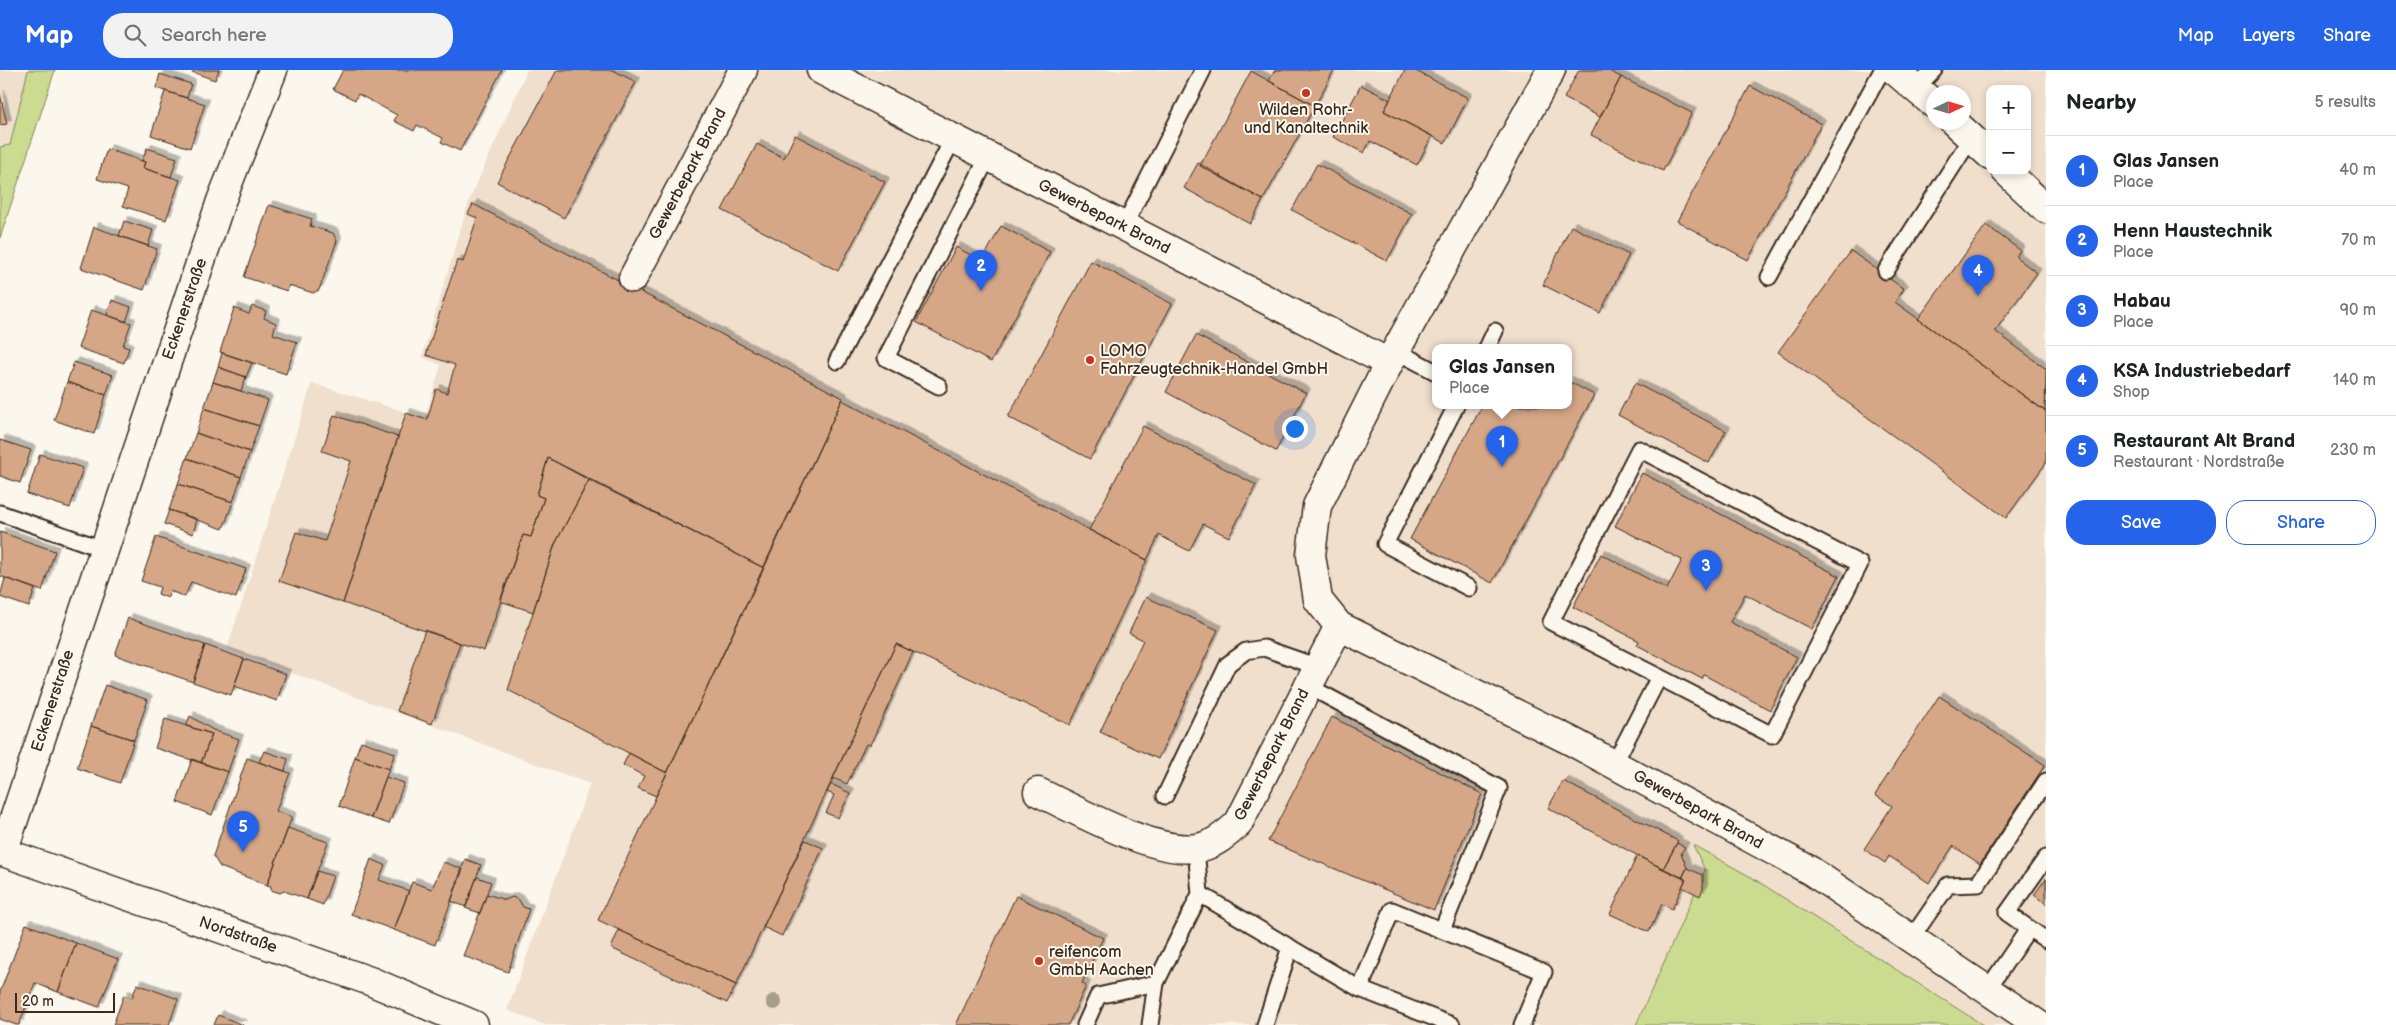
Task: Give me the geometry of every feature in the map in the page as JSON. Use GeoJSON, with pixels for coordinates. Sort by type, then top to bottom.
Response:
{"type":"FeatureCollection","features":[{"type":"Feature","properties":{"kind":"street","name":"Eckenerstraße"},"geometry":{"type":"LineString","coordinates":[[1,852],[221,201],[273,70]]}},
{"type":"Feature","properties":{"kind":"street","name":"Gewerbepark Brand"},"geometry":{"type":"LineString","coordinates":[[633,278],[743,70]]}},
{"type":"Feature","properties":{"kind":"street","name":"Gewerbepark Brand"},"geometry":{"type":"LineString","coordinates":[[820,70],[1123,228],[1393,357]]}},
{"type":"Feature","properties":{"kind":"street","name":"Gewerbepark Brand"},"geometry":{"type":"LineString","coordinates":[[1552,70],[1393,357],[1317,506],[1311,555],[1318,600],[1339,626],[1614,764],[1811,871],[2040,1025]]}},
{"type":"Feature","properties":{"kind":"street"},"geometry":{"type":"LineString","coordinates":[[1894,70],[1926,86]]}},
{"type":"Feature","properties":{"kind":"street"},"geometry":{"type":"LineString","coordinates":[[2010,175],[2046,209]]}},
{"type":"Feature","properties":{"kind":"street","name":"Gewerbepark Brand"},"geometry":{"type":"LineString","coordinates":[[1038,792],[1138,838],[1175,848],[1196,848],[1218,841],[1238,824],[1339,626]]}},
{"type":"Feature","properties":{"kind":"street","name":"Nordstraße"},"geometry":{"type":"LineString","coordinates":[[1,852],[370,981],[474,1025]]}},
{"type":"Feature","properties":{"kind":"lane"},"geometry":{"type":"LineString","coordinates":[[1123,228],[1204,70]]}},
{"type":"Feature","properties":{"kind":"lane"},"geometry":{"type":"LineString","coordinates":[[1769,277],[1882,70]]}},
{"type":"Feature","properties":{"kind":"lane"},"geometry":{"type":"LineString","coordinates":[[837,361],[953,139]]}},
{"type":"Feature","properties":{"kind":"lane"},"geometry":{"type":"LineString","coordinates":[[1886,271],[1972,139]]}},
{"type":"Feature","properties":{"kind":"lane"},"geometry":{"type":"LineString","coordinates":[[939,386],[886,358],[988,157]]}},
{"type":"Feature","properties":{"kind":"lane"},"geometry":{"type":"LineString","coordinates":[[1488,344],[1495,331]]}},
{"type":"Feature","properties":{"kind":"lane"},"geometry":{"type":"LineString","coordinates":[[1393,357],[1432,371]]}},
{"type":"Feature","properties":{"kind":"lane"},"geometry":{"type":"LineString","coordinates":[[1454,409],[1385,544],[1469,588]]}},
{"type":"Feature","properties":{"kind":"lane"},"geometry":{"type":"LineString","coordinates":[[1639,449],[1860,564],[1772,735],[1659,677],[1551,622],[1639,449]]}},
{"type":"Feature","properties":{"kind":"lane"},"geometry":{"type":"LineString","coordinates":[[0,513],[103,549]]}},
{"type":"Feature","properties":{"kind":"lane"},"geometry":{"type":"LineString","coordinates":[[1165,796],[1228,664],[1246,651],[1264,648],[1499,788],[1442,930]]}},
{"type":"Feature","properties":{"kind":"lane"},"geometry":{"type":"LineString","coordinates":[[1614,764],[1659,677]]}},
{"type":"Feature","properties":{"kind":"lane"},"geometry":{"type":"LineString","coordinates":[[1911,939],[1948,885],[1978,884],[2046,781]]}},
{"type":"Feature","properties":{"kind":"lane"},"geometry":{"type":"LineString","coordinates":[[1150,1025],[1156,983],[1200,894],[1196,848]]}},
{"type":"Feature","properties":{"kind":"lane"},"geometry":{"type":"LineString","coordinates":[[2046,858],[2007,913],[2046,940]]}},
{"type":"Feature","properties":{"kind":"lane"},"geometry":{"type":"LineString","coordinates":[[1200,894],[1360,988],[1452,1025]]}},
{"type":"Feature","properties":{"kind":"lane"},"geometry":{"type":"LineString","coordinates":[[1360,988],[1392,910],[1544,972],[1522,1025]]}},
{"type":"Feature","properties":{"kind":"lane"},"geometry":{"type":"LineString","coordinates":[[1987,990],[2029,928]]}},
{"type":"Feature","properties":{"kind":"lane"},"geometry":{"type":"LineString","coordinates":[[1265,1025],[1290,947]]}},
{"type":"Feature","properties":{"kind":"lane"},"geometry":{"type":"LineString","coordinates":[[1085,1025],[1098,996],[1156,983]]}},
{"type":"Feature","properties":{"kind":"shaded area"},"geometry":{"type":"Polygon","coordinates":[[[0,70],[55,70],[0,238],[0,70]]]}},
{"type":"Feature","properties":{"kind":"shaded area"},"geometry":{"type":"Polygon","coordinates":[[[527,70],[2046,70],[2046,1025],[545,1025],[507,1010],[590,784],[227,649],[312,383],[425,418],[441,365],[422,357],[469,201],[527,70]]]}},
{"type":"Feature","properties":{"kind":"green space"},"geometry":{"type":"Polygon","coordinates":[[[28,70],[55,70],[0,238],[0,147],[10,145],[28,70]]]}},
{"type":"Feature","properties":{"kind":"green space"},"geometry":{"type":"Polygon","coordinates":[[[1693,845],[1751,877],[1983,1025],[1636,1025],[1705,870],[1693,845]]]}},
{"type":"Feature","properties":{"kind":"building"},"geometry":{"type":"Polygon","coordinates":[[[193,70],[219,70],[215,80],[192,72],[193,70]]]}},
{"type":"Feature","properties":{"kind":"building"},"geometry":{"type":"Polygon","coordinates":[[[343,70],[502,70],[460,151],[441,142],[443,138],[417,125],[414,131],[394,121],[397,115],[358,94],[355,100],[333,89],[343,70]]]}},
{"type":"Feature","properties":{"kind":"building"},"geometry":{"type":"Polygon","coordinates":[[[557,70],[613,70],[636,82],[564,218],[497,182],[557,70]]]}},
{"type":"Feature","properties":{"kind":"building","name":"Wilden Rohr- und Kanaltechnik"},"geometry":{"type":"Polygon","coordinates":[[[1275,70],[1334,70],[1315,106],[1269,81],[1275,70]]]}},
{"type":"Feature","properties":{"kind":"building"},"geometry":{"type":"Polygon","coordinates":[[[1405,70],[1414,70],[1468,98],[1445,143],[1384,111],[1405,70]]]}},
{"type":"Feature","properties":{"kind":"building"},"geometry":{"type":"Polygon","coordinates":[[[1579,70],[1607,70],[1621,77],[1600,117],[1564,98],[1579,70]]]}},
{"type":"Feature","properties":{"kind":"building"},"geometry":{"type":"Polygon","coordinates":[[[1251,71],[1315,106],[1263,200],[1200,166],[1251,71]]]}},
{"type":"Feature","properties":{"kind":"building"},"geometry":{"type":"Polygon","coordinates":[[[160,74],[191,84],[187,98],[156,88],[160,74]]]}},
{"type":"Feature","properties":{"kind":"building"},"geometry":{"type":"Polygon","coordinates":[[[1621,77],[1692,113],[1663,171],[1591,135],[1621,77]]]}},
{"type":"Feature","properties":{"kind":"building"},"geometry":{"type":"Polygon","coordinates":[[[1361,85],[1390,100],[1384,111],[1432,136],[1417,165],[1370,141],[1364,153],[1333,137],[1361,85]]]}},
{"type":"Feature","properties":{"kind":"building"},"geometry":{"type":"Polygon","coordinates":[[[1750,86],[1821,124],[1748,260],[1677,221],[1750,86]]]}},
{"type":"Feature","properties":{"kind":"building"},"geometry":{"type":"Polygon","coordinates":[[[165,91],[205,104],[190,148],[151,135],[165,91]]]}},
{"type":"Feature","properties":{"kind":"building"},"geometry":{"type":"Polygon","coordinates":[[[0,94],[7,124],[0,125],[0,94]]]}},
{"type":"Feature","properties":{"kind":"building"},"geometry":{"type":"Polygon","coordinates":[[[795,135],[885,182],[838,271],[722,210],[757,144],[784,158],[795,135]]]}},
{"type":"Feature","properties":{"kind":"building"},"geometry":{"type":"Polygon","coordinates":[[[147,148],[177,158],[171,177],[143,168],[145,162],[142,161],[147,148]]]}},
{"type":"Feature","properties":{"kind":"building"},"geometry":{"type":"Polygon","coordinates":[[[107,149],[145,162],[143,168],[180,180],[166,220],[123,206],[128,189],[97,179],[107,149]]]}},
{"type":"Feature","properties":{"kind":"building"},"geometry":{"type":"Polygon","coordinates":[[[1198,163],[1263,200],[1250,224],[1184,188],[1198,163]]]}},
{"type":"Feature","properties":{"kind":"building"},"geometry":{"type":"Polygon","coordinates":[[[1317,164],[1412,214],[1387,261],[1292,210],[1317,164]]]}},
{"type":"Feature","properties":{"kind":"building"},"geometry":{"type":"Polygon","coordinates":[[[473,204],[843,398],[764,568],[548,458],[537,495],[544,498],[531,537],[523,535],[484,651],[343,603],[406,413],[427,420],[436,389],[447,393],[455,365],[426,355],[457,260],[463,262],[477,218],[468,214],[473,204]]]}},
{"type":"Feature","properties":{"kind":"building"},"geometry":{"type":"Polygon","coordinates":[[[269,205],[312,219],[310,226],[333,233],[337,241],[319,290],[313,293],[289,285],[287,291],[244,277],[269,205]]]}},
{"type":"Feature","properties":{"kind":"building"},"geometry":{"type":"Polygon","coordinates":[[[124,221],[153,230],[148,246],[119,236],[124,221]]]}},
{"type":"Feature","properties":{"kind":"building"},"geometry":{"type":"Polygon","coordinates":[[[1986,225],[2020,250],[2016,257],[2037,273],[1995,331],[2046,369],[2045,411],[1918,319],[1986,225]]]}},
{"type":"Feature","properties":{"kind":"building"},"geometry":{"type":"Polygon","coordinates":[[[1001,226],[1050,252],[991,362],[916,322],[956,247],[982,261],[1001,226]]]}},
{"type":"Feature","properties":{"kind":"building"},"geometry":{"type":"Polygon","coordinates":[[[1571,226],[1629,255],[1600,313],[1543,285],[1571,226]]]}},
{"type":"Feature","properties":{"kind":"building"},"geometry":{"type":"Polygon","coordinates":[[[94,227],[157,249],[144,290],[81,268],[94,227]]]}},
{"type":"Feature","properties":{"kind":"building"},"geometry":{"type":"Polygon","coordinates":[[[1851,251],[1904,289],[1895,302],[2046,412],[2046,463],[2006,518],[1778,352],[1851,251]]]}},
{"type":"Feature","properties":{"kind":"building","name":"LOMO Fahrzeugtechnik-Handel GmbH"},"geometry":{"type":"Polygon","coordinates":[[[1091,261],[1172,304],[1090,459],[1008,417],[1091,261]]]}},
{"type":"Feature","properties":{"kind":"building"},"geometry":{"type":"Polygon","coordinates":[[[112,300],[131,307],[126,322],[107,315],[112,300]]]}},
{"type":"Feature","properties":{"kind":"building"},"geometry":{"type":"Polygon","coordinates":[[[252,306],[266,311],[264,318],[276,323],[273,334],[297,342],[286,374],[220,352],[234,308],[249,314],[252,306]]]}},
{"type":"Feature","properties":{"kind":"building"},"geometry":{"type":"Polygon","coordinates":[[[91,310],[131,323],[123,346],[129,348],[124,363],[78,348],[91,310]]]}},
{"type":"Feature","properties":{"kind":"building"},"geometry":{"type":"Polygon","coordinates":[[[1196,335],[1306,393],[1276,451],[1166,392],[1196,335]]]}},
{"type":"Feature","properties":{"kind":"building"},"geometry":{"type":"Polygon","coordinates":[[[222,353],[252,363],[246,377],[218,367],[222,353]]]}},
{"type":"Feature","properties":{"kind":"building"},"geometry":{"type":"Polygon","coordinates":[[[74,362],[113,375],[106,395],[67,382],[74,362]]]}},
{"type":"Feature","properties":{"kind":"building"},"geometry":{"type":"Polygon","coordinates":[[[218,367],[246,377],[241,391],[213,382],[218,367]]]}},
{"type":"Feature","properties":{"kind":"building"},"geometry":{"type":"Polygon","coordinates":[[[67,382],[106,395],[94,434],[54,420],[67,382]]]}},
{"type":"Feature","properties":{"kind":"building"},"geometry":{"type":"Polygon","coordinates":[[[213,382],[268,400],[259,426],[204,408],[213,382]]]}},
{"type":"Feature","properties":{"kind":"building"},"geometry":{"type":"Polygon","coordinates":[[[1572,383],[1594,395],[1492,583],[1410,539],[1480,409],[1572,409],[1572,383]]]}},
{"type":"Feature","properties":{"kind":"building"},"geometry":{"type":"Polygon","coordinates":[[[1635,383],[1726,431],[1709,463],[1618,415],[1635,383]]]}},
{"type":"Feature","properties":{"kind":"building"},"geometry":{"type":"Polygon","coordinates":[[[842,400],[1147,560],[1070,725],[896,644],[736,985],[598,920],[842,400]]]}},
{"type":"Feature","properties":{"kind":"building"},"geometry":{"type":"Polygon","coordinates":[[[204,408],[259,426],[250,452],[196,433],[204,408]]]}},
{"type":"Feature","properties":{"kind":"building"},"geometry":{"type":"Polygon","coordinates":[[[334,415],[398,437],[343,603],[279,581],[296,532],[325,541],[351,461],[322,451],[334,415]]]}},
{"type":"Feature","properties":{"kind":"building"},"geometry":{"type":"Polygon","coordinates":[[[1143,426],[1256,485],[1229,537],[1203,524],[1189,551],[1159,535],[1147,560],[1089,530],[1143,426]]]}},
{"type":"Feature","properties":{"kind":"building"},"geometry":{"type":"Polygon","coordinates":[[[196,433],[250,452],[241,477],[187,458],[196,433]]]}},
{"type":"Feature","properties":{"kind":"building"},"geometry":{"type":"Polygon","coordinates":[[[0,440],[31,450],[20,483],[0,476],[0,440]]]}},
{"type":"Feature","properties":{"kind":"building"},"geometry":{"type":"Polygon","coordinates":[[[40,454],[83,468],[70,508],[27,494],[40,454]]]}},
{"type":"Feature","properties":{"kind":"building"},"geometry":{"type":"Polygon","coordinates":[[[187,458],[241,477],[233,502],[178,484],[187,458]]]}},
{"type":"Feature","properties":{"kind":"building"},"geometry":{"type":"Polygon","coordinates":[[[548,458],[589,480],[555,544],[533,612],[500,601],[523,535],[531,537],[544,498],[537,495],[548,458]]]}},
{"type":"Feature","properties":{"kind":"building"},"geometry":{"type":"Polygon","coordinates":[[[1642,473],[1839,576],[1812,629],[1745,594],[1730,622],[1797,657],[1770,710],[1704,675],[1702,679],[1637,645],[1639,641],[1573,607],[1601,554],[1667,589],[1682,560],[1615,526],[1642,473]]]}},
{"type":"Feature","properties":{"kind":"building"},"geometry":{"type":"Polygon","coordinates":[[[589,480],[764,568],[667,773],[508,690],[555,544],[589,480]]]}},
{"type":"Feature","properties":{"kind":"building"},"geometry":{"type":"Polygon","coordinates":[[[178,484],[233,502],[223,529],[169,510],[178,484]]]}},
{"type":"Feature","properties":{"kind":"building"},"geometry":{"type":"Polygon","coordinates":[[[169,510],[197,519],[193,534],[164,524],[169,510]]]}},
{"type":"Feature","properties":{"kind":"building"},"geometry":{"type":"Polygon","coordinates":[[[0,532],[55,551],[42,591],[0,576],[0,532]]]}},
{"type":"Feature","properties":{"kind":"building"},"geometry":{"type":"Polygon","coordinates":[[[156,537],[246,569],[236,598],[191,582],[185,597],[170,591],[168,598],[158,594],[160,587],[141,581],[156,537]]]}},
{"type":"Feature","properties":{"kind":"building"},"geometry":{"type":"Polygon","coordinates":[[[5,578],[35,589],[29,607],[0,597],[5,578]]]}},
{"type":"Feature","properties":{"kind":"building"},"geometry":{"type":"Polygon","coordinates":[[[1146,597],[1218,630],[1158,759],[1100,732],[1143,640],[1129,633],[1146,597]]]}},
{"type":"Feature","properties":{"kind":"building"},"geometry":{"type":"Polygon","coordinates":[[[128,618],[205,645],[193,682],[115,655],[128,618]]]}},
{"type":"Feature","properties":{"kind":"building"},"geometry":{"type":"Polygon","coordinates":[[[425,630],[460,643],[432,724],[397,711],[425,630]]]}},
{"type":"Feature","properties":{"kind":"building"},"geometry":{"type":"Polygon","coordinates":[[[896,644],[913,652],[870,745],[866,744],[847,784],[833,778],[896,644]]]}},
{"type":"Feature","properties":{"kind":"building"},"geometry":{"type":"Polygon","coordinates":[[[205,645],[244,659],[231,695],[193,682],[205,645]]]}},
{"type":"Feature","properties":{"kind":"building"},"geometry":{"type":"Polygon","coordinates":[[[244,659],[286,674],[277,701],[234,686],[244,659]]]}},
{"type":"Feature","properties":{"kind":"building"},"geometry":{"type":"Polygon","coordinates":[[[105,685],[148,700],[134,740],[91,726],[105,685]]]}},
{"type":"Feature","properties":{"kind":"building"},"geometry":{"type":"Polygon","coordinates":[[[1939,696],[2045,765],[1980,864],[1953,846],[1929,883],[1889,856],[1885,863],[1864,849],[1892,806],[1875,795],[1939,696]]]}},
{"type":"Feature","properties":{"kind":"building"},"geometry":{"type":"Polygon","coordinates":[[[190,716],[213,730],[239,739],[228,772],[201,763],[212,734],[186,726],[190,716]]]}},
{"type":"Feature","properties":{"kind":"building"},"geometry":{"type":"Polygon","coordinates":[[[1332,717],[1482,794],[1434,910],[1268,841],[1332,717]]]}},
{"type":"Feature","properties":{"kind":"building"},"geometry":{"type":"Polygon","coordinates":[[[165,719],[212,734],[201,763],[155,748],[165,719]]]}},
{"type":"Feature","properties":{"kind":"building"},"geometry":{"type":"Polygon","coordinates":[[[91,726],[134,740],[120,783],[77,768],[91,726]]]}},
{"type":"Feature","properties":{"kind":"building"},"geometry":{"type":"Polygon","coordinates":[[[361,741],[395,753],[389,769],[355,757],[361,741]]]}},
{"type":"Feature","properties":{"kind":"building"},"geometry":{"type":"Polygon","coordinates":[[[264,751],[288,759],[285,771],[259,762],[264,751]]]}},
{"type":"Feature","properties":{"kind":"building"},"geometry":{"type":"Polygon","coordinates":[[[629,753],[667,773],[656,796],[638,788],[644,776],[623,765],[629,753]]]}},
{"type":"Feature","properties":{"kind":"building"},"geometry":{"type":"Polygon","coordinates":[[[355,757],[389,769],[371,818],[339,806],[355,757]]]}},
{"type":"Feature","properties":{"kind":"building"},"geometry":{"type":"Polygon","coordinates":[[[247,758],[290,773],[276,811],[292,817],[267,885],[220,867],[213,856],[247,758]]]}},
{"type":"Feature","properties":{"kind":"building"},"geometry":{"type":"Polygon","coordinates":[[[192,759],[228,772],[212,815],[177,802],[192,759]]]}},
{"type":"Feature","properties":{"kind":"building"},"geometry":{"type":"Polygon","coordinates":[[[386,777],[404,783],[389,824],[371,818],[386,777]]]}},
{"type":"Feature","properties":{"kind":"building"},"geometry":{"type":"Polygon","coordinates":[[[1563,781],[1678,841],[1663,869],[1548,808],[1563,781]]]}},
{"type":"Feature","properties":{"kind":"building"},"geometry":{"type":"Polygon","coordinates":[[[831,784],[850,793],[838,818],[826,813],[834,795],[827,792],[831,784]]]}},
{"type":"Feature","properties":{"kind":"building"},"geometry":{"type":"Polygon","coordinates":[[[288,828],[328,842],[307,899],[284,891],[280,893],[271,890],[271,886],[267,885],[288,828]]]}},
{"type":"Feature","properties":{"kind":"building"},"geometry":{"type":"Polygon","coordinates":[[[805,840],[823,848],[782,936],[763,927],[805,840]]]}},
{"type":"Feature","properties":{"kind":"building"},"geometry":{"type":"Polygon","coordinates":[[[1677,843],[1685,847],[1681,853],[1687,868],[1682,878],[1663,869],[1677,843]]]}},
{"type":"Feature","properties":{"kind":"building"},"geometry":{"type":"Polygon","coordinates":[[[1637,856],[1686,879],[1672,909],[1662,904],[1649,932],[1610,914],[1637,856]]]}},
{"type":"Feature","properties":{"kind":"building"},"geometry":{"type":"Polygon","coordinates":[[[371,859],[385,865],[379,880],[409,891],[394,930],[351,914],[371,859]]]}},
{"type":"Feature","properties":{"kind":"building"},"geometry":{"type":"Polygon","coordinates":[[[465,859],[481,865],[466,907],[451,901],[465,859]]]}},
{"type":"Feature","properties":{"kind":"building"},"geometry":{"type":"Polygon","coordinates":[[[443,862],[463,869],[435,945],[394,930],[412,882],[432,889],[443,862]]]}},
{"type":"Feature","properties":{"kind":"building"},"geometry":{"type":"Polygon","coordinates":[[[1687,868],[1703,875],[1703,889],[1700,896],[1682,887],[1686,879],[1682,878],[1687,868]]]}},
{"type":"Feature","properties":{"kind":"building"},"geometry":{"type":"Polygon","coordinates":[[[317,871],[333,876],[323,905],[307,899],[317,871]]]}},
{"type":"Feature","properties":{"kind":"building"},"geometry":{"type":"Polygon","coordinates":[[[477,877],[491,882],[480,913],[465,908],[477,877]]]}},
{"type":"Feature","properties":{"kind":"building"},"geometry":{"type":"Polygon","coordinates":[[[2046,878],[2046,904],[2034,895],[2046,878]]]}},
{"type":"Feature","properties":{"kind":"building"},"geometry":{"type":"Polygon","coordinates":[[[487,894],[505,900],[512,897],[519,900],[523,907],[529,909],[508,972],[463,956],[487,894]]]}},
{"type":"Feature","properties":{"kind":"building","name":"reifencom GmbH Aachen"},"geometry":{"type":"Polygon","coordinates":[[[1016,896],[1103,938],[1082,983],[1086,986],[1068,1025],[956,1025],[1016,896]]]}},
{"type":"Feature","properties":{"kind":"building"},"geometry":{"type":"Polygon","coordinates":[[[26,924],[76,943],[58,992],[35,983],[19,1025],[16,1025],[0,1019],[0,992],[26,924]]]}},
{"type":"Feature","properties":{"kind":"building"},"geometry":{"type":"Polygon","coordinates":[[[619,930],[736,985],[727,1003],[611,948],[619,930]]]}},
{"type":"Feature","properties":{"kind":"building"},"geometry":{"type":"Polygon","coordinates":[[[76,943],[118,959],[99,1007],[58,992],[76,943]]]}},
{"type":"Feature","properties":{"kind":"building"},"geometry":{"type":"Polygon","coordinates":[[[137,984],[178,999],[169,1025],[113,1025],[124,995],[132,998],[137,984]]]}},
{"type":"Feature","properties":{"kind":"building"},"geometry":{"type":"Polygon","coordinates":[[[218,1015],[243,1025],[214,1025],[218,1015]]]}},
{"type":"Feature","properties":{"kind":"place","name":"Wilden Rohr- und Kanaltechnik"},"geometry":{"type":"Point","coordinates":[1306,93]}},
{"type":"Feature","properties":{"kind":"place","name":"Henn Haustechnik"},"geometry":{"type":"Point","coordinates":[981,291]}},
{"type":"Feature","properties":{"kind":"place","name":"KSA Industriebedarf"},"geometry":{"type":"Point","coordinates":[1978,296]}},
{"type":"Feature","properties":{"kind":"place","name":"LOMO Fahrzeugtechnik-Handel GmbH"},"geometry":{"type":"Point","coordinates":[1090,360]}},
{"type":"Feature","properties":{"kind":"place","name":"Glas Jansen"},"geometry":{"type":"Point","coordinates":[1502,467]}},
{"type":"Feature","properties":{"kind":"place","name":"Habau"},"geometry":{"type":"Point","coordinates":[1706,591]}},
{"type":"Feature","properties":{"kind":"place","name":"Restaurant Alt Brand"},"geometry":{"type":"Point","coordinates":[243,852]}},
{"type":"Feature","properties":{"kind":"place","name":"reifencom GmbH Aachen"},"geometry":{"type":"Point","coordinates":[1039,961]}}]}
